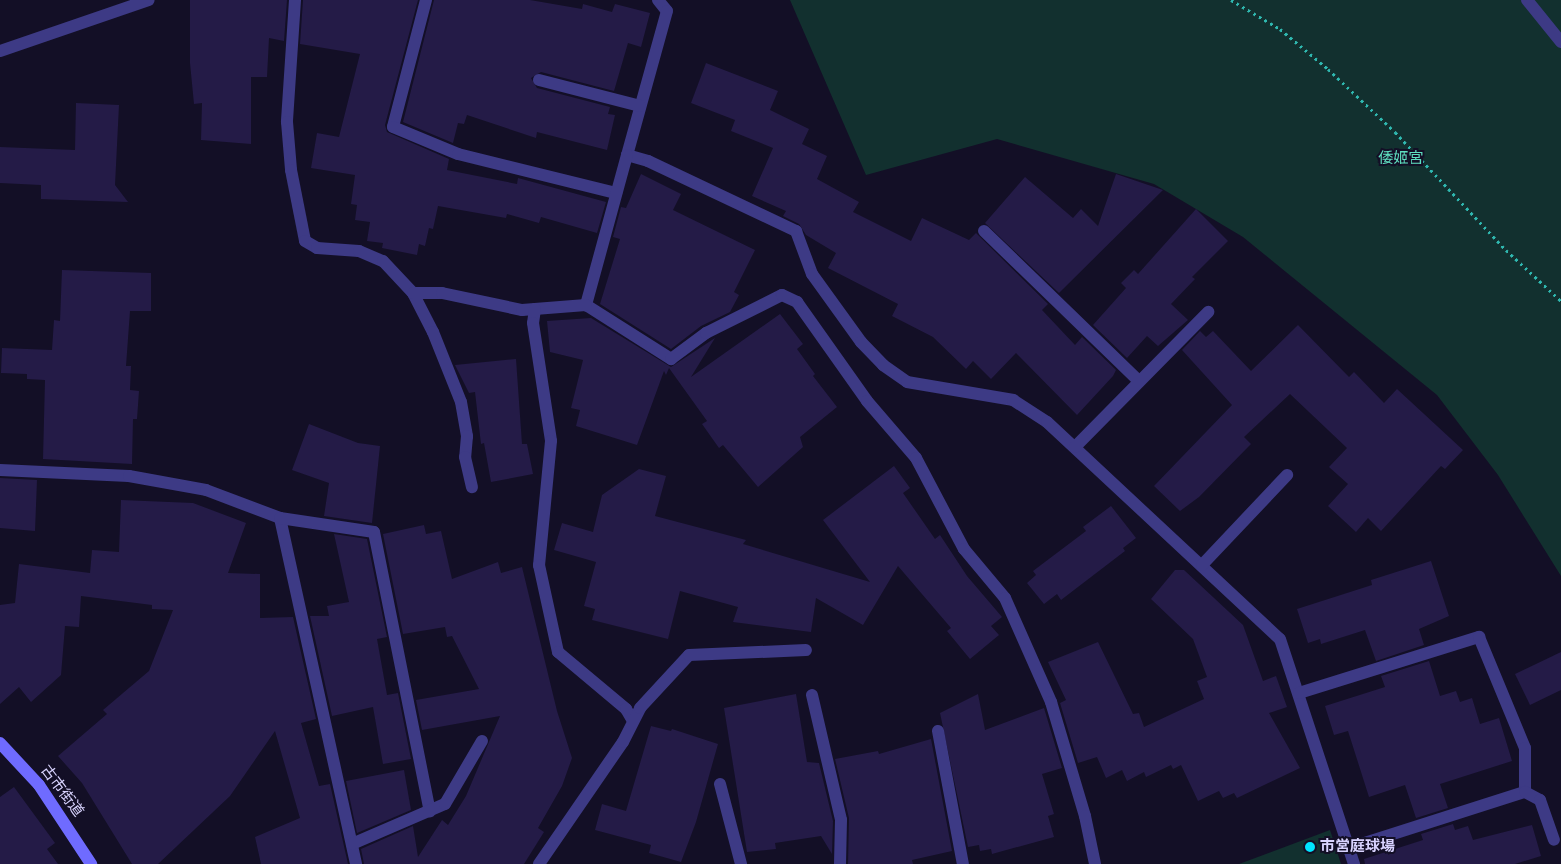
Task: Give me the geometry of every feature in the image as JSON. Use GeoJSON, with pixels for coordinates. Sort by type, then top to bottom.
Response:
{"type":"FeatureCollection","features":[{"type":"Feature","properties":{"kind":"street"},"geometry":{"type":"LineString","coordinates":[[0,50],[149,0]]}},
{"type":"Feature","properties":{"kind":"street"},"geometry":{"type":"LineString","coordinates":[[295,0],[287,122],[291,170],[305,241],[317,248],[360,251],[383,261],[413,293],[433,332],[461,402],[467,436],[465,457],[472,487]]}},
{"type":"Feature","properties":{"kind":"street"},"geometry":{"type":"LineString","coordinates":[[426,0],[393,127],[458,154],[616,193]]}},
{"type":"Feature","properties":{"kind":"street"},"geometry":{"type":"LineString","coordinates":[[586,305],[667,11],[658,0]]}},
{"type":"Feature","properties":{"kind":"street"},"geometry":{"type":"LineString","coordinates":[[1527,0],[1561,42]]}},
{"type":"Feature","properties":{"kind":"street"},"geometry":{"type":"LineString","coordinates":[[539,80],[640,106]]}},
{"type":"Feature","properties":{"kind":"street"},"geometry":{"type":"LineString","coordinates":[[627,155],[648,161],[796,231],[812,274],[861,342],[882,366],[907,382],[1013,400],[1047,422],[1280,639],[1354,864]]}},
{"type":"Feature","properties":{"kind":"street"},"geometry":{"type":"LineString","coordinates":[[984,231],[1138,380]]}},
{"type":"Feature","properties":{"kind":"street"},"geometry":{"type":"LineString","coordinates":[[413,293],[442,293],[522,310],[586,305],[671,359],[706,333],[782,295],[797,302],[867,401],[916,458],[964,549],[1005,598],[1051,702],[1085,816],[1095,864]]}},
{"type":"Feature","properties":{"kind":"street"},"geometry":{"type":"LineString","coordinates":[[535,309],[533,323],[551,442],[538,565],[558,652],[626,709],[633,721]]}},
{"type":"Feature","properties":{"kind":"street"},"geometry":{"type":"LineString","coordinates":[[1075,447],[1138,380],[1153,370],[1208,312]]}},
{"type":"Feature","properties":{"kind":"street"},"geometry":{"type":"LineString","coordinates":[[0,470],[129,476],[206,490],[280,518],[374,532],[430,811]]}},
{"type":"Feature","properties":{"kind":"street"},"geometry":{"type":"LineString","coordinates":[[1202,565],[1287,475]]}},
{"type":"Feature","properties":{"kind":"street"},"geometry":{"type":"LineString","coordinates":[[280,518],[356,864]]}},
{"type":"Feature","properties":{"kind":"street"},"geometry":{"type":"LineString","coordinates":[[1299,693],[1479,637],[1525,748],[1525,792]]}},
{"type":"Feature","properties":{"kind":"street"},"geometry":{"type":"LineString","coordinates":[[539,864],[572,820],[640,708],[689,655],[806,650]]}},
{"type":"Feature","properties":{"kind":"street"},"geometry":{"type":"LineString","coordinates":[[812,695],[841,820],[840,864]]}},
{"type":"Feature","properties":{"kind":"street"},"geometry":{"type":"LineString","coordinates":[[938,731],[963,864]]}},
{"type":"Feature","properties":{"kind":"street"},"geometry":{"type":"LineString","coordinates":[[352,844],[445,804],[482,741]]}},
{"type":"Feature","properties":{"kind":"street","name":"古市街道"},"geometry":{"type":"LineString","coordinates":[[0,743],[39,785],[91,864]]}},
{"type":"Feature","properties":{"kind":"street"},"geometry":{"type":"LineString","coordinates":[[720,784],[741,864]]}},
{"type":"Feature","properties":{"kind":"street"},"geometry":{"type":"LineString","coordinates":[[1349,848],[1525,792],[1540,800],[1554,840]]}},
{"type":"Feature","properties":{"kind":"path"},"geometry":{"type":"LineString","coordinates":[[1231,0],[1280,29],[1328,69],[1394,132],[1506,250],[1561,300]]}},
{"type":"Feature","properties":{"kind":"green space","name":"倭姬宮"},"geometry":{"type":"Polygon","coordinates":[[[790,0],[1561,0],[1561,576],[1498,475],[1437,395],[1243,237],[1154,184],[997,139],[866,175],[790,0]]]}},
{"type":"Feature","properties":{"kind":"green space","name":"市営庭球場"},"geometry":{"type":"Polygon","coordinates":[[[1330,830],[1341,864],[1239,864],[1330,830]]]}},
{"type":"Feature","properties":{"kind":"building"},"geometry":{"type":"Polygon","coordinates":[[[190,0],[287,0],[284,41],[269,38],[267,77],[251,77],[251,144],[201,140],[202,103],[194,104],[190,63],[190,0]]]}},
{"type":"Feature","properties":{"kind":"building"},"geometry":{"type":"Polygon","coordinates":[[[303,0],[418,0],[385,125],[387,132],[449,159],[447,170],[517,184],[518,178],[606,202],[597,233],[541,217],[539,223],[507,214],[506,218],[438,206],[433,229],[429,228],[425,246],[419,244],[417,255],[382,248],[383,243],[367,241],[370,222],[355,220],[357,205],[351,204],[355,175],[311,168],[317,133],[339,137],[360,54],[300,44],[303,0]]]}},
{"type":"Feature","properties":{"kind":"building"},"geometry":{"type":"Polygon","coordinates":[[[434,0],[530,0],[582,9],[583,4],[612,12],[615,4],[650,13],[641,47],[628,43],[614,91],[541,72],[531,78],[537,88],[610,107],[608,114],[615,115],[607,150],[537,132],[536,138],[467,115],[464,124],[458,123],[453,143],[403,122],[434,0]]]}},
{"type":"Feature","properties":{"kind":"building"},"geometry":{"type":"Polygon","coordinates":[[[706,63],[778,91],[770,110],[809,129],[802,144],[827,156],[817,179],[859,202],[853,212],[911,241],[922,218],[969,240],[976,233],[1048,304],[1042,310],[1075,345],[1082,337],[1116,370],[1113,376],[1077,415],[1016,353],[991,379],[973,361],[966,369],[933,337],[892,316],[898,304],[828,268],[836,253],[806,235],[799,224],[783,216],[786,211],[752,196],[773,148],[731,131],[735,120],[691,103],[706,63]]]}},
{"type":"Feature","properties":{"kind":"building"},"geometry":{"type":"Polygon","coordinates":[[[76,103],[119,105],[115,185],[128,202],[41,199],[41,185],[0,183],[0,147],[75,150],[76,103]]]}},
{"type":"Feature","properties":{"kind":"building"},"geometry":{"type":"Polygon","coordinates":[[[641,174],[681,194],[673,210],[755,250],[734,292],[739,295],[730,312],[701,326],[671,349],[600,304],[620,239],[613,237],[621,207],[626,208],[641,174]]]}},
{"type":"Feature","properties":{"kind":"building"},"geometry":{"type":"Polygon","coordinates":[[[1116,174],[1163,190],[1059,293],[985,223],[1025,177],[1073,218],[1081,209],[1098,226],[1116,174]]]}},
{"type":"Feature","properties":{"kind":"building"},"geometry":{"type":"Polygon","coordinates":[[[1196,209],[1228,241],[1192,277],[1195,279],[1171,304],[1188,320],[1158,346],[1147,336],[1127,358],[1093,325],[1126,288],[1121,283],[1134,270],[1138,274],[1196,209]]]}},
{"type":"Feature","properties":{"kind":"building"},"geometry":{"type":"Polygon","coordinates":[[[62,270],[151,273],[151,311],[130,311],[126,366],[131,366],[130,390],[139,391],[137,419],[133,419],[132,464],[43,459],[45,380],[27,379],[27,374],[1,373],[2,348],[52,350],[54,320],[60,321],[62,270]]]}},
{"type":"Feature","properties":{"kind":"building"},"geometry":{"type":"Polygon","coordinates":[[[780,314],[803,344],[797,349],[815,374],[813,376],[837,407],[800,437],[803,447],[758,487],[723,445],[719,448],[702,424],[707,421],[669,368],[666,375],[664,371],[637,445],[576,426],[580,410],[571,408],[583,360],[550,352],[547,321],[591,318],[671,367],[715,338],[691,377],[780,314]]]}},
{"type":"Feature","properties":{"kind":"building"},"geometry":{"type":"Polygon","coordinates":[[[1298,325],[1349,377],[1354,372],[1384,403],[1397,389],[1463,450],[1445,469],[1441,466],[1381,531],[1368,518],[1356,532],[1328,506],[1348,484],[1329,467],[1347,448],[1290,394],[1244,437],[1251,444],[1199,497],[1180,511],[1154,486],[1232,405],[1182,350],[1200,331],[1206,337],[1213,331],[1251,371],[1298,325]]]}},
{"type":"Feature","properties":{"kind":"building"},"geometry":{"type":"Polygon","coordinates":[[[516,359],[522,444],[527,444],[533,474],[491,482],[484,443],[481,444],[475,392],[469,393],[455,365],[516,359]]]}},
{"type":"Feature","properties":{"kind":"building"},"geometry":{"type":"Polygon","coordinates":[[[309,424],[358,443],[380,446],[372,523],[324,516],[329,483],[292,470],[309,424]]]}},
{"type":"Feature","properties":{"kind":"building"},"geometry":{"type":"Polygon","coordinates":[[[894,466],[910,488],[903,493],[935,539],[940,535],[967,576],[1002,617],[991,626],[999,635],[970,659],[947,631],[951,628],[898,566],[863,625],[816,598],[811,632],[733,622],[738,607],[680,591],[668,639],[592,620],[595,609],[584,606],[596,562],[554,550],[562,523],[593,532],[602,495],[639,469],[666,476],[655,516],[746,540],[743,544],[870,582],[823,520],[894,466]]]}},
{"type":"Feature","properties":{"kind":"building"},"geometry":{"type":"Polygon","coordinates":[[[0,478],[37,480],[35,531],[0,528],[0,478]]]}},
{"type":"Feature","properties":{"kind":"building"},"geometry":{"type":"Polygon","coordinates":[[[121,500],[193,503],[246,523],[228,573],[260,574],[260,618],[293,617],[316,719],[301,723],[319,786],[330,784],[348,864],[261,864],[255,837],[300,818],[275,731],[230,796],[158,864],[132,864],[82,783],[58,756],[107,714],[103,710],[149,671],[173,610],[152,609],[152,605],[81,596],[79,627],[65,626],[61,675],[31,702],[19,687],[0,704],[0,605],[15,603],[19,564],[90,573],[92,550],[119,552],[121,500]]]}},
{"type":"Feature","properties":{"kind":"building"},"geometry":{"type":"Polygon","coordinates":[[[1111,506],[1136,538],[1123,548],[1125,551],[1061,600],[1057,594],[1044,604],[1027,583],[1036,575],[1033,571],[1086,531],[1083,527],[1111,506]]]}},
{"type":"Feature","properties":{"kind":"building"},"geometry":{"type":"Polygon","coordinates":[[[424,525],[426,534],[441,531],[452,579],[498,562],[501,573],[522,567],[557,711],[572,758],[562,786],[538,828],[544,832],[524,864],[364,864],[361,849],[413,826],[418,857],[442,820],[448,825],[466,796],[500,716],[422,730],[416,700],[479,689],[452,636],[447,637],[445,627],[403,634],[383,534],[424,525]]]}},
{"type":"Feature","properties":{"kind":"building"},"geometry":{"type":"Polygon","coordinates":[[[334,534],[367,539],[387,637],[377,639],[387,695],[398,693],[411,759],[383,764],[373,707],[332,716],[310,616],[329,616],[327,606],[349,602],[334,534]]]}},
{"type":"Feature","properties":{"kind":"building"},"geometry":{"type":"Polygon","coordinates":[[[1431,561],[1449,616],[1419,629],[1424,645],[1376,661],[1365,630],[1321,644],[1320,639],[1308,643],[1297,609],[1372,585],[1371,580],[1431,561]]]}},
{"type":"Feature","properties":{"kind":"building"},"geometry":{"type":"Polygon","coordinates":[[[1175,570],[1184,570],[1243,625],[1263,681],[1276,676],[1287,707],[1269,713],[1300,768],[1237,798],[1234,793],[1223,798],[1219,791],[1198,801],[1181,765],[1173,769],[1171,765],[1146,777],[1144,772],[1127,781],[1122,770],[1106,778],[1097,757],[1078,763],[1060,703],[1066,700],[1048,662],[1098,642],[1133,714],[1139,713],[1144,727],[1204,699],[1197,681],[1207,677],[1193,639],[1151,599],[1175,570]]]}},
{"type":"Feature","properties":{"kind":"building"},"geometry":{"type":"Polygon","coordinates":[[[1561,652],[1561,690],[1530,705],[1515,674],[1561,652]]]}},
{"type":"Feature","properties":{"kind":"building"},"geometry":{"type":"Polygon","coordinates":[[[1429,661],[1440,696],[1456,691],[1460,702],[1472,698],[1480,724],[1499,718],[1512,761],[1440,784],[1448,808],[1416,818],[1405,785],[1369,797],[1348,731],[1334,735],[1325,706],[1385,687],[1381,676],[1429,661]]]}},
{"type":"Feature","properties":{"kind":"building"},"geometry":{"type":"Polygon","coordinates":[[[796,694],[807,762],[819,763],[833,821],[832,854],[821,836],[775,843],[776,849],[747,852],[724,708],[796,694]]]}},
{"type":"Feature","properties":{"kind":"building"},"geometry":{"type":"Polygon","coordinates":[[[978,694],[985,730],[1044,708],[1062,768],[1042,774],[1054,814],[1048,816],[1054,837],[992,854],[991,849],[980,851],[979,845],[968,847],[940,713],[978,694]]]}},
{"type":"Feature","properties":{"kind":"building"},"geometry":{"type":"Polygon","coordinates":[[[651,726],[671,731],[672,729],[718,744],[696,822],[681,862],[649,853],[651,845],[595,830],[602,804],[626,811],[651,726]]]}},
{"type":"Feature","properties":{"kind":"building"},"geometry":{"type":"Polygon","coordinates":[[[931,739],[952,851],[912,860],[913,864],[848,864],[849,818],[835,759],[878,751],[879,754],[931,739]]]}},
{"type":"Feature","properties":{"kind":"building"},"geometry":{"type":"Polygon","coordinates":[[[404,770],[411,810],[357,833],[346,781],[404,770]]]}},
{"type":"Feature","properties":{"kind":"building"},"geometry":{"type":"Polygon","coordinates":[[[14,787],[55,843],[47,849],[58,864],[0,864],[0,797],[14,787]]]}},
{"type":"Feature","properties":{"kind":"building"},"geometry":{"type":"Polygon","coordinates":[[[1453,824],[1455,830],[1468,826],[1473,840],[1532,825],[1541,856],[1515,864],[1365,864],[1364,859],[1423,840],[1421,834],[1453,824]]]}},
{"type":"Feature","properties":{"kind":"place","name":"市営庭球場"},"geometry":{"type":"Point","coordinates":[1310,847]}}]}
